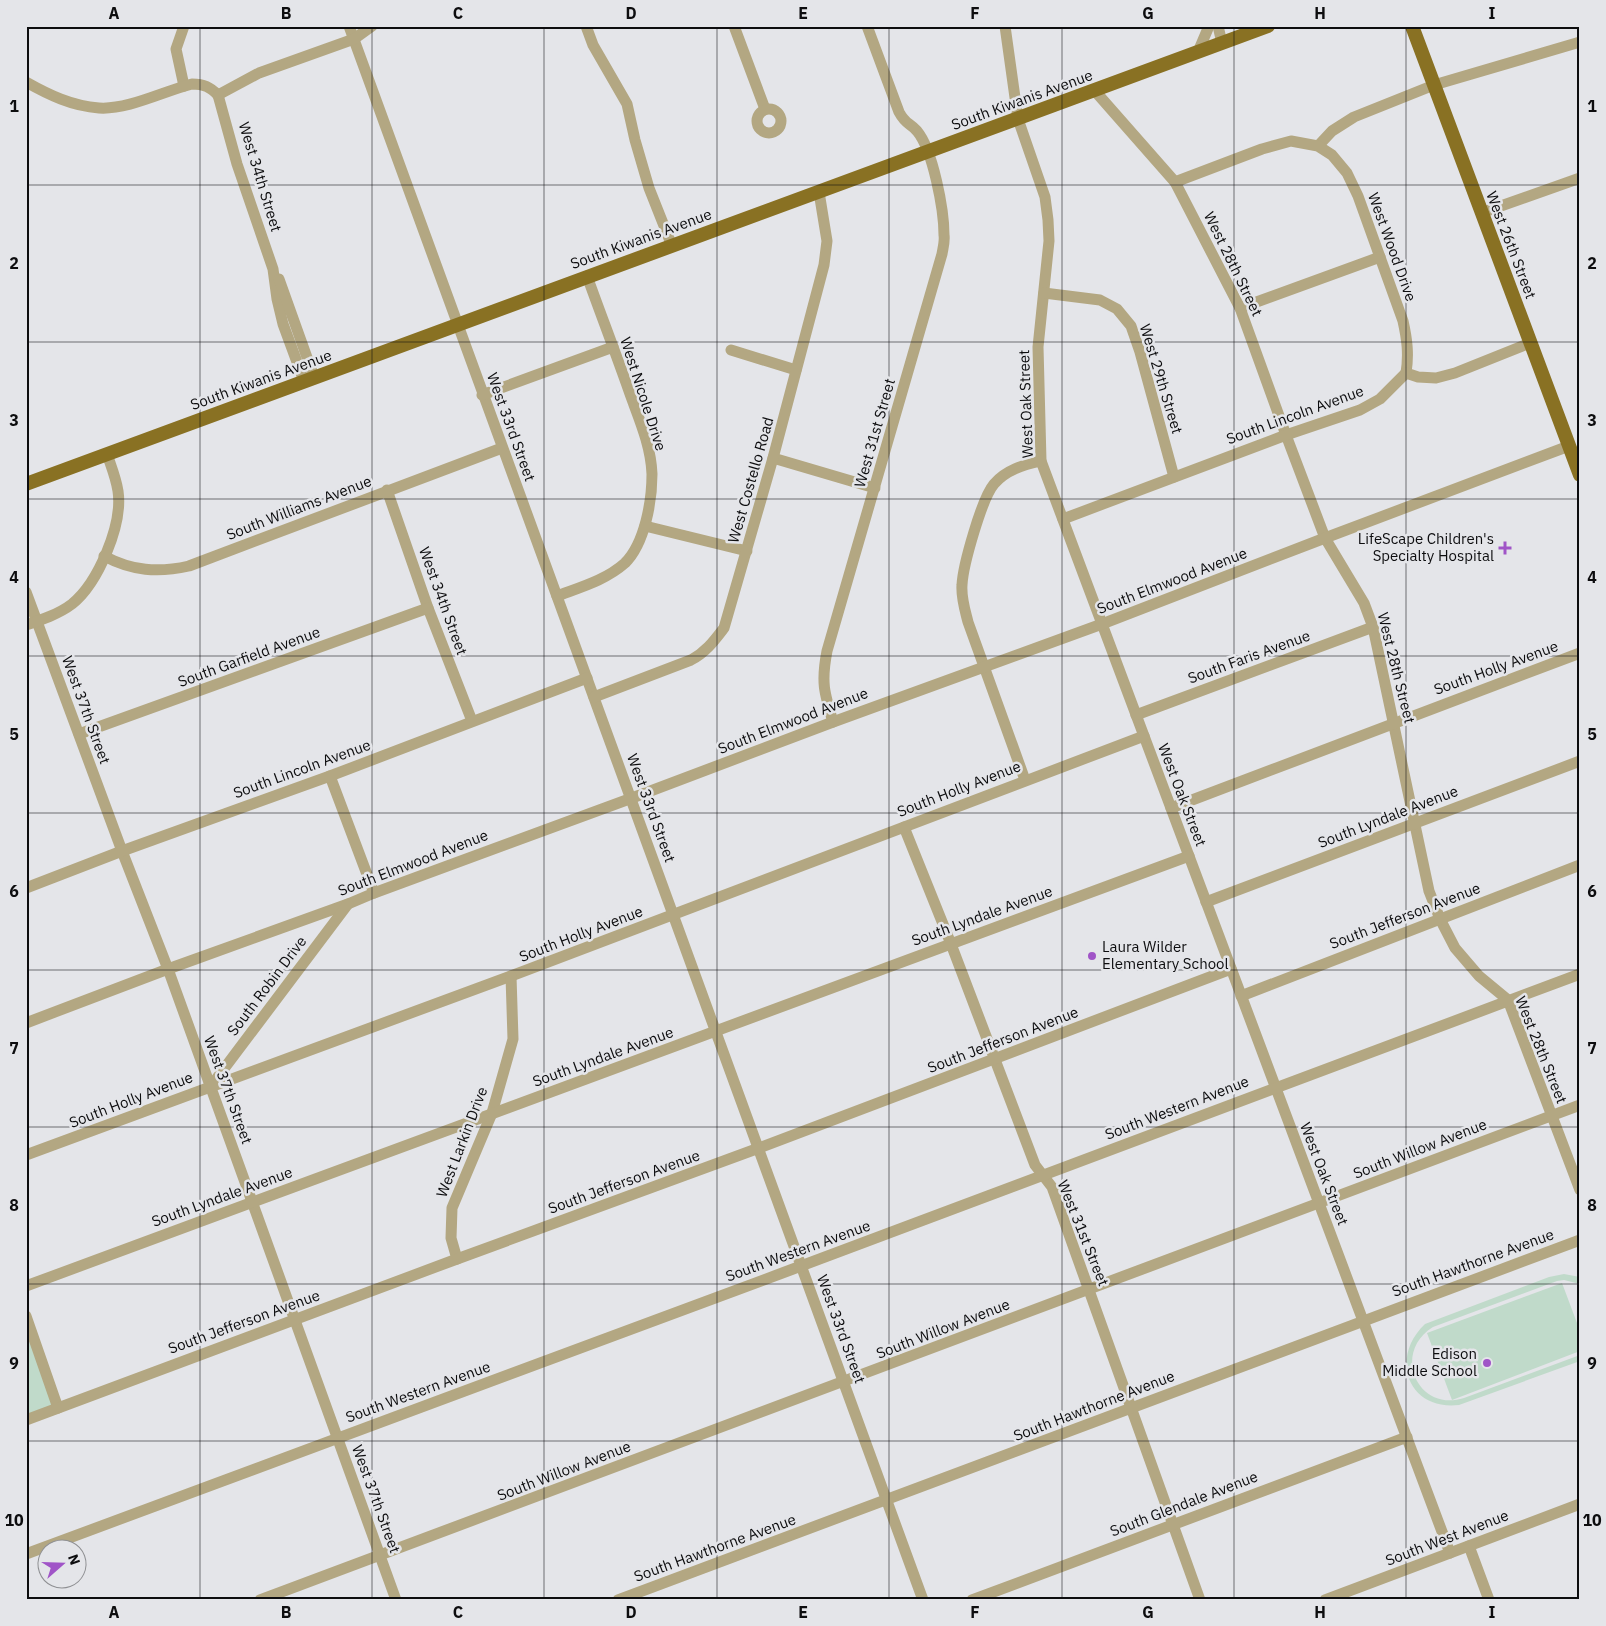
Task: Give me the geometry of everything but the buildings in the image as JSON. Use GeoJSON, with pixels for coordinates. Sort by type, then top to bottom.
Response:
{"type":"FeatureCollection","features":[{"type":"Feature","properties":{"kind":"main road","name":"South Kiwanis Avenue"},"geometry":{"type":"LineString","coordinates":[[26,484],[1268,26]]}},
{"type":"Feature","properties":{"kind":"main road","name":"West 26th Street"},"geometry":{"type":"LineString","coordinates":[[1412,26],[1580,474]]}},
{"type":"Feature","properties":{"kind":"street"},"geometry":{"type":"LineString","coordinates":[[184,26],[176,49],[184,86]]}},
{"type":"Feature","properties":{"kind":"street","name":"West 33rd Street"},"geometry":{"type":"LineString","coordinates":[[349,26],[482,395],[632,798],[922,1600]]}},
{"type":"Feature","properties":{"kind":"street"},"geometry":{"type":"LineString","coordinates":[[26,82],[53,97],[80,105],[100,108],[134,102],[184,86],[202,84],[218,94],[259,73],[354,39],[372,26]]}},
{"type":"Feature","properties":{"kind":"street"},"geometry":{"type":"LineString","coordinates":[[586,26],[593,44],[628,104],[635,140],[649,188],[672,246]]}},
{"type":"Feature","properties":{"kind":"street"},"geometry":{"type":"LineString","coordinates":[[734,26],[765,109]]}},
{"type":"Feature","properties":{"kind":"street","name":"West 31st Street"},"geometry":{"type":"LineString","coordinates":[[832,722],[823,686],[823,670],[827,651],[942,254],[945,236],[939,193],[928,152],[917,132],[904,122],[899,112],[867,26]]}},
{"type":"Feature","properties":{"kind":"street","name":"West Oak Street"},"geometry":{"type":"LineString","coordinates":[[1004,26],[1018,119],[1045,197],[1049,241],[1038,346],[1041,461],[1450,1553]]}},
{"type":"Feature","properties":{"kind":"street"},"geometry":{"type":"LineString","coordinates":[[1198,52],[1209,26]]}},
{"type":"Feature","properties":{"kind":"street"},"geometry":{"type":"LineString","coordinates":[[1218,26],[1222,43]]}},
{"type":"Feature","properties":{"kind":"street"},"geometry":{"type":"LineString","coordinates":[[1175,182],[1262,149],[1291,141],[1318,146],[1332,130],[1354,117],[1434,85],[1580,42]]}},
{"type":"Feature","properties":{"kind":"street","name":"West 28th Street"},"geometry":{"type":"LineString","coordinates":[[1096,91],[1175,182],[1240,308],[1326,538],[1364,603],[1373,626],[1429,891],[1440,919],[1455,948],[1479,976],[1508,1000],[1580,1190]]}},
{"type":"Feature","properties":{"kind":"street","name":"West 34th Street"},"geometry":{"type":"LineString","coordinates":[[218,94],[237,164],[272,269],[281,316],[309,379]]}},
{"type":"Feature","properties":{"kind":"street","name":"West Wood Drive"},"geometry":{"type":"LineString","coordinates":[[1318,146],[1332,154],[1347,173],[1358,196],[1403,321],[1408,359],[1406,373]]}},
{"type":"Feature","properties":{"kind":"street"},"geometry":{"type":"LineString","coordinates":[[1481,213],[1580,178]]}},
{"type":"Feature","properties":{"kind":"street","name":"West Costello Road"},"geometry":{"type":"LineString","coordinates":[[594,697],[691,660],[703,653],[724,628],[774,458],[824,266],[827,241],[819,192]]}},
{"type":"Feature","properties":{"kind":"street"},"geometry":{"type":"LineString","coordinates":[[1240,308],[1380,257]]}},
{"type":"Feature","properties":{"kind":"street","name":"West Nicole Drive"},"geometry":{"type":"LineString","coordinates":[[557,596],[599,580],[614,572],[626,561],[633,552],[645,526],[650,496],[652,473],[648,448],[587,276]]}},
{"type":"Feature","properties":{"kind":"street","name":"West 29th Street"},"geometry":{"type":"LineString","coordinates":[[1044,293],[1100,300],[1117,309],[1131,326],[1140,352],[1174,477]]}},
{"type":"Feature","properties":{"kind":"street"},"geometry":{"type":"LineString","coordinates":[[1406,373],[1418,377],[1436,378],[1455,373],[1530,343]]}},
{"type":"Feature","properties":{"kind":"street"},"geometry":{"type":"LineString","coordinates":[[482,395],[613,347]]}},
{"type":"Feature","properties":{"kind":"street"},"geometry":{"type":"LineString","coordinates":[[731,350],[796,370]]}},
{"type":"Feature","properties":{"kind":"street","name":"South Lincoln Avenue"},"geometry":{"type":"LineString","coordinates":[[1063,519],[1286,435],[1360,410],[1380,399],[1406,373]]}},
{"type":"Feature","properties":{"kind":"street","name":"South Elmwood Avenue"},"geometry":{"type":"LineString","coordinates":[[26,1023],[832,722],[1102,624],[1569,446]]}},
{"type":"Feature","properties":{"kind":"street","name":"South Williams Avenue"},"geometry":{"type":"LineString","coordinates":[[104,556],[116,563],[143,570],[173,569],[189,566],[502,448]]}},
{"type":"Feature","properties":{"kind":"street"},"geometry":{"type":"LineString","coordinates":[[32,623],[61,611],[82,595],[96,576],[114,533],[118,506],[118,491],[107,454]]}},
{"type":"Feature","properties":{"kind":"street"},"geometry":{"type":"LineString","coordinates":[[774,458],[875,488]]}},
{"type":"Feature","properties":{"kind":"street"},"geometry":{"type":"LineString","coordinates":[[1025,780],[962,602],[963,572],[984,500],[993,484],[1014,469],[1041,461]]}},
{"type":"Feature","properties":{"kind":"street","name":"West 34th Street"},"geometry":{"type":"LineString","coordinates":[[387,490],[428,608],[472,721]]}},
{"type":"Feature","properties":{"kind":"street"},"geometry":{"type":"LineString","coordinates":[[645,526],[747,550]]}},
{"type":"Feature","properties":{"kind":"street","name":"West 37th Street"},"geometry":{"type":"LineString","coordinates":[[26,592],[32,623],[79,734],[168,969],[396,1600]]}},
{"type":"Feature","properties":{"kind":"street","name":"South Garfield Avenue"},"geometry":{"type":"LineString","coordinates":[[79,734],[428,608]]}},
{"type":"Feature","properties":{"kind":"street","name":"South Faris Avenue"},"geometry":{"type":"LineString","coordinates":[[1136,715],[1373,626]]}},
{"type":"Feature","properties":{"kind":"street","name":"South Holly Avenue"},"geometry":{"type":"LineString","coordinates":[[1171,808],[1580,653]]}},
{"type":"Feature","properties":{"kind":"street","name":"South Lincoln Avenue"},"geometry":{"type":"LineString","coordinates":[[26,888],[122,851],[330,776],[587,678]]}},
{"type":"Feature","properties":{"kind":"street","name":"South Holly Avenue"},"geometry":{"type":"LineString","coordinates":[[26,1155],[512,976],[1144,736]]}},
{"type":"Feature","properties":{"kind":"street","name":"South Lyndale Avenue"},"geometry":{"type":"LineString","coordinates":[[1206,902],[1580,760]]}},
{"type":"Feature","properties":{"kind":"street"},"geometry":{"type":"LineString","coordinates":[[330,776],[374,893]]}},
{"type":"Feature","properties":{"kind":"street","name":"West 31st Street"},"geometry":{"type":"LineString","coordinates":[[904,827],[1035,1164],[1052,1187],[1200,1600]]}},
{"type":"Feature","properties":{"kind":"street","name":"South Lyndale Avenue"},"geometry":{"type":"LineString","coordinates":[[26,1286],[1189,856]]}},
{"type":"Feature","properties":{"kind":"street","name":"South Jefferson Avenue"},"geometry":{"type":"LineString","coordinates":[[1242,996],[1580,865]]}},
{"type":"Feature","properties":{"kind":"street","name":"South Robin Drive"},"geometry":{"type":"LineString","coordinates":[[211,1086],[348,904]]}},
{"type":"Feature","properties":{"kind":"street","name":"South Jefferson Avenue"},"geometry":{"type":"LineString","coordinates":[[26,1420],[759,1148],[1231,969]]}},
{"type":"Feature","properties":{"kind":"street","name":"South Western Avenue"},"geometry":{"type":"LineString","coordinates":[[26,1554],[802,1266],[1580,974]]}},
{"type":"Feature","properties":{"kind":"street","name":"West Larkin Drive"},"geometry":{"type":"LineString","coordinates":[[457,1259],[451,1238],[452,1208],[492,1113],[513,1039],[512,976]]}},
{"type":"Feature","properties":{"kind":"street","name":"South Willow Avenue"},"geometry":{"type":"LineString","coordinates":[[260,1600],[1580,1105]]}},
{"type":"Feature","properties":{"kind":"street","name":"South Hawthorne Avenue"},"geometry":{"type":"LineString","coordinates":[[618,1600],[1580,1240]]}},
{"type":"Feature","properties":{"kind":"street"},"geometry":{"type":"LineString","coordinates":[[26,1316],[58,1408]]}},
{"type":"Feature","properties":{"kind":"street","name":"South Glendale Avenue"},"geometry":{"type":"LineString","coordinates":[[972,1600],[1407,1437]]}},
{"type":"Feature","properties":{"kind":"street","name":"South West Avenue"},"geometry":{"type":"LineString","coordinates":[[1327,1599],[1580,1504]]}},
{"type":"Feature","properties":{"kind":"street"},"geometry":{"type":"LineString","coordinates":[[1469,1546],[1489,1600]]}},
{"type":"Feature","properties":{"kind":"green space"},"geometry":{"type":"Polygon","coordinates":[[[1564,1274],[1580,1277],[1580,1284],[1564,1280],[1557,1281],[1433,1327],[1420,1338],[1414,1351],[1412,1365],[1416,1378],[1423,1389],[1434,1397],[1448,1400],[1464,1398],[1580,1355],[1580,1361],[1459,1405],[1441,1405],[1427,1400],[1416,1391],[1409,1380],[1406,1366],[1408,1352],[1414,1337],[1425,1324],[1549,1277],[1564,1274]]]}},
{"type":"Feature","properties":{"kind":"green space"},"geometry":{"type":"Polygon","coordinates":[[[1562,1283],[1580,1331],[1580,1351],[1452,1400],[1427,1333],[1562,1283]]]}},
{"type":"Feature","properties":{"kind":"green space"},"geometry":{"type":"Polygon","coordinates":[[[26,1315],[58,1408],[26,1420],[26,1315]]]}},
{"type":"Feature","properties":{"kind":"place","name":"LifeScape Children's Specialty Hospital"},"geometry":{"type":"Point","coordinates":[1505,548]}},
{"type":"Feature","properties":{"kind":"place","name":"Laura Wilder Elementary School"},"geometry":{"type":"Point","coordinates":[1092,956]}},
{"type":"Feature","properties":{"kind":"place","name":"Edison Middle School"},"geometry":{"type":"Point","coordinates":[1487,1363]}}]}
